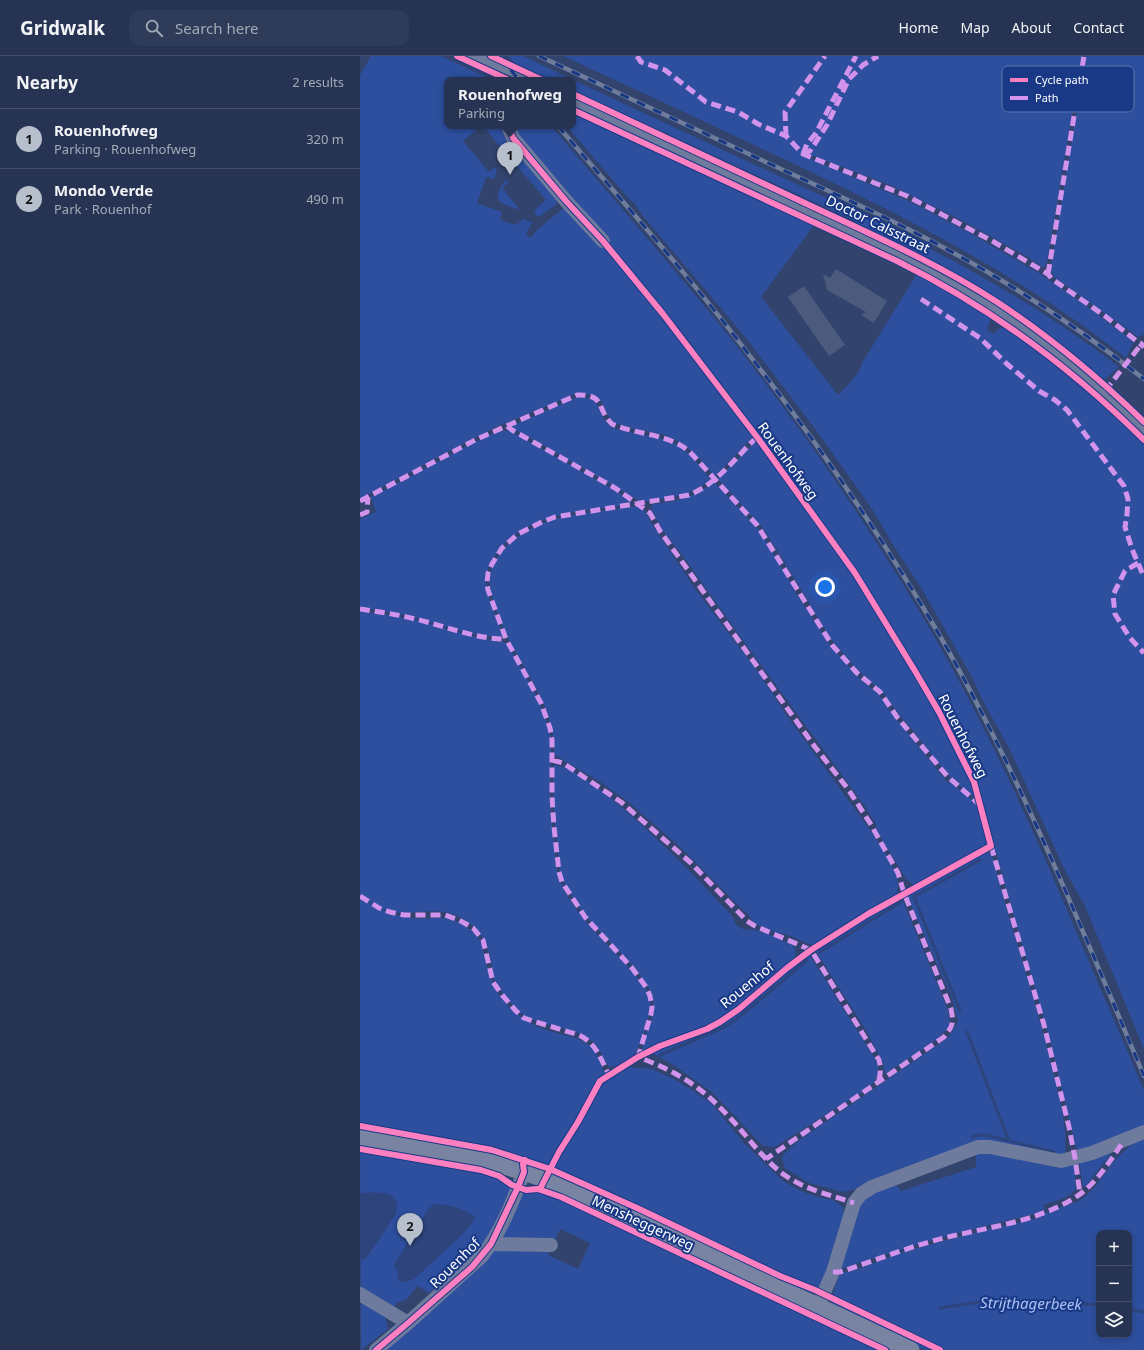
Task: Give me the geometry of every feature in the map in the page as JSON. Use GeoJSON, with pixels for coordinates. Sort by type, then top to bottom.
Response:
{"type":"FeatureCollection","features":[{"type":"Feature","properties":{"kind":"main road","name":"Mensheggerweg"},"geometry":{"type":"LineString","coordinates":[[360,1138],[480,1160],[524,1172],[570,1189],[911,1350]]}},
{"type":"Feature","properties":{"kind":"street"},"geometry":{"type":"LineString","coordinates":[[473,56],[504,76]]}},
{"type":"Feature","properties":{"kind":"street","name":"Doctor Calsstraat"},"geometry":{"type":"LineString","coordinates":[[576,103],[848,230],[952,283],[1014,322],[1053,350],[1104,393],[1144,431]]}},
{"type":"Feature","properties":{"kind":"street"},"geometry":{"type":"LineString","coordinates":[[509,129],[513,138],[603,242]]}},
{"type":"Feature","properties":{"kind":"street"},"geometry":{"type":"LineString","coordinates":[[818,1306],[834,1272],[854,1203],[861,1194],[872,1187],[978,1147],[990,1147],[1061,1161],[1092,1153],[1123,1142],[1144,1132]]}},
{"type":"Feature","properties":{"kind":"street","name":"Rouenhof"},"geometry":{"type":"LineString","coordinates":[[376,1350],[472,1267],[491,1244],[509,1208],[524,1172]]}},
{"type":"Feature","properties":{"kind":"street"},"geometry":{"type":"LineString","coordinates":[[491,1244],[551,1245]]}},
{"type":"Feature","properties":{"kind":"street"},"geometry":{"type":"LineString","coordinates":[[360,1294],[408,1323]]}},
{"type":"Feature","properties":{"kind":"shaded area"},"geometry":{"type":"Polygon","coordinates":[[[371,56],[441,56],[486,77],[444,77],[444,129],[477,129],[463,141],[489,172],[495,167],[497,170],[494,179],[486,177],[477,203],[502,212],[500,220],[516,225],[523,219],[532,222],[526,234],[530,238],[538,229],[565,207],[598,239],[718,389],[753,437],[715,476],[699,457],[679,442],[664,435],[615,423],[609,417],[602,403],[596,396],[578,393],[498,426],[360,499],[360,75],[371,56]]]}},
{"type":"Feature","properties":{"kind":"shaded area"},"geometry":{"type":"Polygon","coordinates":[[[508,56],[523,56],[567,77],[544,77],[514,63],[508,56]]]}},
{"type":"Feature","properties":{"kind":"shaded area"},"geometry":{"type":"Polygon","coordinates":[[[563,56],[1082,56],[1080,66],[1002,66],[1002,112],[1072,112],[1047,262],[1044,268],[1026,256],[959,219],[890,185],[805,153],[804,156],[911,202],[970,233],[1039,273],[1130,339],[1133,343],[1126,358],[1052,304],[974,256],[934,234],[811,172],[563,56]]]}},
{"type":"Feature","properties":{"kind":"shaded area"},"geometry":{"type":"Polygon","coordinates":[[[1086,56],[1144,56],[1144,334],[1139,337],[1054,277],[1050,271],[1077,112],[1134,112],[1134,66],[1084,66],[1086,56]]]}},
{"type":"Feature","properties":{"kind":"shaded area"},"geometry":{"type":"Polygon","coordinates":[[[576,81],[822,196],[954,261],[1038,311],[1119,367],[1103,381],[1055,342],[971,284],[854,224],[855,221],[576,91],[576,81]]]}},
{"type":"Feature","properties":{"kind":"shaded area"},"geometry":{"type":"Polygon","coordinates":[[[576,112],[814,225],[761,297],[838,395],[859,371],[862,363],[917,274],[991,318],[987,330],[993,334],[998,329],[1004,327],[1023,340],[1111,413],[1144,444],[1144,1049],[1085,906],[1065,870],[1009,748],[982,699],[972,677],[923,591],[874,512],[819,434],[746,338],[643,216],[634,203],[570,129],[576,129],[576,112]]]}},
{"type":"Feature","properties":{"kind":"shaded area"},"geometry":{"type":"Polygon","coordinates":[[[486,129],[506,129],[508,137],[503,150],[486,129]]]}},
{"type":"Feature","properties":{"kind":"shaded area"},"geometry":{"type":"Polygon","coordinates":[[[513,129],[554,129],[685,283],[755,369],[830,472],[877,543],[921,614],[966,694],[1026,817],[1144,1091],[1144,1128],[1077,1151],[1050,1040],[976,782],[932,694],[857,572],[704,362],[513,129]]]}},
{"type":"Feature","properties":{"kind":"shaded area"},"geometry":{"type":"Polygon","coordinates":[[[514,149],[558,199],[557,204],[539,217],[534,214],[536,209],[546,200],[517,166],[511,170],[509,162],[514,149]]]}},
{"type":"Feature","properties":{"kind":"shaded area"},"geometry":{"type":"Polygon","coordinates":[[[506,180],[508,183],[502,188],[520,210],[507,206],[498,199],[499,191],[506,180]]]}},
{"type":"Feature","properties":{"kind":"shaded area"},"geometry":{"type":"Polygon","coordinates":[[[577,397],[586,397],[592,400],[599,408],[604,419],[614,428],[663,439],[683,449],[710,478],[708,482],[684,494],[641,502],[535,440],[511,428],[512,426],[577,397]]]}},
{"type":"Feature","properties":{"kind":"shaded area"},"geometry":{"type":"Polygon","coordinates":[[[510,431],[618,492],[631,501],[631,503],[569,513],[543,520],[519,532],[499,550],[490,565],[486,583],[490,602],[503,635],[501,638],[468,633],[405,615],[360,607],[360,519],[376,512],[371,497],[471,444],[492,434],[510,431]]]}},
{"type":"Feature","properties":{"kind":"shaded area"},"geometry":{"type":"Polygon","coordinates":[[[756,441],[856,580],[902,652],[943,727],[978,801],[953,780],[900,716],[881,690],[869,681],[853,665],[831,639],[763,528],[718,479],[756,441]]]}},
{"type":"Feature","properties":{"kind":"shaded area"},"geometry":{"type":"Polygon","coordinates":[[[714,482],[761,532],[796,593],[830,645],[861,680],[879,695],[892,714],[948,783],[950,782],[978,804],[988,841],[985,846],[913,885],[905,877],[877,831],[876,824],[864,805],[662,529],[651,508],[653,504],[670,502],[693,495],[714,482]]]}},
{"type":"Feature","properties":{"kind":"shaded area"},"geometry":{"type":"Polygon","coordinates":[[[639,506],[646,512],[653,526],[696,590],[758,672],[785,713],[873,834],[890,860],[897,876],[897,895],[883,901],[814,946],[756,924],[747,913],[680,847],[627,801],[554,753],[552,728],[544,704],[501,622],[491,591],[491,570],[496,559],[512,541],[533,528],[555,519],[639,506]]]}},
{"type":"Feature","properties":{"kind":"shaded area"},"geometry":{"type":"Polygon","coordinates":[[[360,611],[413,619],[479,638],[502,641],[508,644],[538,699],[550,735],[550,803],[556,862],[561,883],[575,908],[595,932],[639,979],[650,998],[650,1011],[641,1040],[634,1055],[625,1062],[617,1066],[609,1067],[595,1044],[586,1037],[569,1030],[533,1020],[519,1012],[499,988],[494,979],[489,954],[481,936],[473,926],[461,918],[447,913],[432,911],[395,913],[374,905],[360,895],[360,611]]]}},
{"type":"Feature","properties":{"kind":"shaded area"},"geometry":{"type":"Polygon","coordinates":[[[556,765],[564,767],[586,779],[626,811],[694,875],[729,912],[740,928],[765,933],[794,946],[796,953],[792,961],[730,1012],[705,1027],[666,1041],[644,1052],[642,1051],[652,1018],[654,1005],[650,990],[638,972],[583,912],[567,888],[560,872],[554,798],[553,766],[556,765]]]}},
{"type":"Feature","properties":{"kind":"shaded area"},"geometry":{"type":"Polygon","coordinates":[[[986,851],[992,855],[1045,1041],[1064,1122],[1066,1144],[1065,1155],[995,1143],[878,1179],[853,1190],[843,1192],[809,1183],[785,1168],[782,1158],[784,1154],[798,1141],[949,1037],[958,1022],[952,998],[908,898],[909,894],[986,851]]]}},
{"type":"Feature","properties":{"kind":"shaded area"},"geometry":{"type":"Polygon","coordinates":[[[360,897],[378,908],[396,915],[417,919],[450,919],[463,925],[479,938],[494,986],[501,998],[511,1009],[536,1026],[578,1039],[592,1048],[598,1057],[605,1075],[597,1081],[579,1116],[557,1149],[549,1167],[486,1147],[360,1125],[360,897]]]}},
{"type":"Feature","properties":{"kind":"shaded area"},"geometry":{"type":"Polygon","coordinates":[[[900,898],[903,901],[948,1010],[950,1026],[936,1040],[885,1074],[883,1063],[867,1032],[815,950],[900,898]]]}},
{"type":"Feature","properties":{"kind":"shaded area"},"geometry":{"type":"Polygon","coordinates":[[[809,954],[874,1056],[878,1065],[878,1074],[870,1086],[775,1147],[763,1146],[713,1093],[675,1066],[652,1053],[700,1034],[718,1025],[738,1012],[809,954]]]}},
{"type":"Feature","properties":{"kind":"shaded area"},"geometry":{"type":"Polygon","coordinates":[[[626,1067],[652,1069],[674,1079],[692,1090],[711,1103],[745,1144],[783,1181],[801,1191],[817,1197],[833,1200],[843,1207],[844,1214],[824,1281],[817,1289],[782,1275],[553,1168],[582,1120],[599,1087],[605,1080],[626,1067]]]}},
{"type":"Feature","properties":{"kind":"shaded area"},"geometry":{"type":"Polygon","coordinates":[[[360,1128],[476,1148],[522,1162],[521,1165],[360,1132],[360,1128]]]}},
{"type":"Feature","properties":{"kind":"shaded area"},"geometry":{"type":"Polygon","coordinates":[[[1144,1135],[1144,1350],[944,1350],[832,1296],[838,1277],[845,1272],[856,1270],[903,1252],[985,1230],[1035,1219],[1046,1213],[1081,1200],[1093,1189],[1115,1160],[1135,1141],[1144,1135]]]}},
{"type":"Feature","properties":{"kind":"shaded area"},"geometry":{"type":"Polygon","coordinates":[[[360,1150],[476,1171],[503,1179],[514,1187],[483,1250],[429,1293],[418,1286],[406,1300],[398,1302],[385,1317],[388,1329],[361,1350],[360,1150]]]}},
{"type":"Feature","properties":{"kind":"shaded area"},"geometry":{"type":"Polygon","coordinates":[[[1110,1151],[1111,1154],[1085,1187],[1083,1187],[1079,1161],[1110,1151]]]}},
{"type":"Feature","properties":{"kind":"shaded area"},"geometry":{"type":"Polygon","coordinates":[[[982,1152],[1074,1163],[1076,1189],[1069,1195],[1057,1201],[1043,1205],[1045,1211],[935,1239],[840,1269],[856,1215],[864,1198],[895,1184],[901,1191],[976,1167],[976,1154],[982,1152]]]}},
{"type":"Feature","properties":{"kind":"shaded area"},"geometry":{"type":"Polygon","coordinates":[[[556,1173],[775,1275],[815,1292],[811,1294],[557,1178],[556,1173]]]}},
{"type":"Feature","properties":{"kind":"shaded area"},"geometry":{"type":"Polygon","coordinates":[[[544,1185],[897,1350],[889,1350],[564,1197],[542,1189],[544,1185]]]}},
{"type":"Feature","properties":{"kind":"shaded area"},"geometry":{"type":"Polygon","coordinates":[[[523,1190],[527,1192],[537,1191],[559,1198],[880,1350],[384,1350],[493,1249],[551,1249],[548,1255],[578,1269],[590,1243],[560,1229],[554,1242],[507,1243],[498,1236],[523,1190]]]}},
{"type":"Feature","properties":{"kind":"shaded area"},"geometry":{"type":"Polygon","coordinates":[[[360,1193],[387,1194],[396,1200],[397,1206],[396,1214],[370,1253],[365,1259],[360,1260],[360,1193]]]}},
{"type":"Feature","properties":{"kind":"shaded area"},"geometry":{"type":"Polygon","coordinates":[[[435,1204],[456,1208],[475,1217],[473,1222],[459,1238],[414,1279],[406,1282],[400,1282],[397,1278],[398,1272],[394,1266],[395,1263],[429,1208],[435,1204]]]}},
{"type":"Feature","properties":{"kind":"shaded area"},"geometry":{"type":"Polygon","coordinates":[[[832,1300],[933,1350],[925,1350],[838,1309],[832,1304],[832,1300]]]}},
{"type":"Feature","properties":{"kind":"building"},"geometry":{"type":"Polygon","coordinates":[[[836,269],[887,301],[874,323],[861,315],[866,312],[827,290],[823,274],[830,278],[836,269]]]}},
{"type":"Feature","properties":{"kind":"building"},"geometry":{"type":"Polygon","coordinates":[[[804,286],[845,345],[829,356],[788,297],[804,286]]]}},
{"type":"Feature","properties":{"kind":"waterway"},"geometry":{"type":"LineString","coordinates":[[960,1011],[914,897],[980,860]]}},
{"type":"Feature","properties":{"kind":"waterway"},"geometry":{"type":"LineString","coordinates":[[820,952],[901,902]]}},
{"type":"Feature","properties":{"kind":"waterway"},"geometry":{"type":"LineString","coordinates":[[660,1055],[722,1028],[734,1021],[807,960]]}},
{"type":"Feature","properties":{"kind":"waterway"},"geometry":{"type":"LineString","coordinates":[[967,1032],[1009,1141]]}},
{"type":"Feature","properties":{"kind":"waterway"},"geometry":{"type":"LineString","coordinates":[[972,1137],[986,1135],[1054,1152]]}},
{"type":"Feature","properties":{"kind":"waterway","name":"Strijthagerbeek"},"geometry":{"type":"LineString","coordinates":[[940,1308],[993,1300],[1045,1304],[1071,1303],[1096,1305]]}},
{"type":"Feature","properties":{"kind":"waterway","name":"Strijthagerbeek"},"geometry":{"type":"LineString","coordinates":[[1132,1310],[1144,1312]]}},
{"type":"Feature","properties":{"kind":"railway"},"geometry":{"type":"LineString","coordinates":[[499,56],[516,77]]}},
{"type":"Feature","properties":{"kind":"railway"},"geometry":{"type":"LineString","coordinates":[[539,56],[842,197],[958,255],[1064,320],[1144,379]]}},
{"type":"Feature","properties":{"kind":"railway"},"geometry":{"type":"LineString","coordinates":[[561,129],[652,235],[721,319],[770,382],[871,524],[918,598],[969,689],[1024,798],[1073,908],[1144,1076]]}},
{"type":"Feature","properties":{"kind":"marked path"},"geometry":{"type":"LineString","coordinates":[[637,56],[641,62],[665,70],[706,102],[738,112],[758,124],[786,136],[803,154],[907,196],[994,242],[1048,274],[1052,279],[1105,316],[1144,347]]}},
{"type":"Feature","properties":{"kind":"marked path"},"geometry":{"type":"LineString","coordinates":[[786,136],[785,112],[825,56]]}},
{"type":"Feature","properties":{"kind":"marked path"},"geometry":{"type":"LineString","coordinates":[[803,154],[807,144],[816,133],[856,56]]}},
{"type":"Feature","properties":{"kind":"marked path"},"geometry":{"type":"LineString","coordinates":[[803,154],[810,151],[827,125],[849,79],[863,65],[878,56]]}},
{"type":"Feature","properties":{"kind":"marked path"},"geometry":{"type":"LineString","coordinates":[[1082,66],[1084,56]]}},
{"type":"Feature","properties":{"kind":"marked path"},"geometry":{"type":"LineString","coordinates":[[1048,274],[1075,112]]}},
{"type":"Feature","properties":{"kind":"marked path"},"geometry":{"type":"LineString","coordinates":[[921,299],[980,338],[1007,364],[1039,391],[1055,400],[1067,410],[1124,486],[1128,499],[1125,527],[1132,549],[1144,577]]}},
{"type":"Feature","properties":{"kind":"marked path"},"geometry":{"type":"LineString","coordinates":[[1105,391],[1143,342]]}},
{"type":"Feature","properties":{"kind":"marked path"},"geometry":{"type":"LineString","coordinates":[[360,501],[477,439],[577,395],[592,397],[597,400],[612,424],[622,428],[661,437],[680,445],[689,451],[757,525],[832,645],[857,673],[880,692],[897,717],[948,777],[979,804]]}},
{"type":"Feature","properties":{"kind":"marked path"},"geometry":{"type":"LineString","coordinates":[[507,426],[615,488],[650,513],[660,531],[815,747],[848,789],[870,823],[898,873],[904,893],[951,1009],[952,1024],[944,1037],[766,1159]]}},
{"type":"Feature","properties":{"kind":"marked path"},"geometry":{"type":"LineString","coordinates":[[757,437],[717,477],[699,490],[689,495],[555,517],[518,534],[502,548],[488,573],[487,583],[488,590],[506,639],[541,703],[550,728],[552,740],[552,797],[554,827],[559,872],[562,882],[585,917],[632,968],[646,987],[650,996],[652,1007],[651,1014],[638,1057],[677,1075],[699,1089],[710,1098],[738,1126],[757,1149],[786,1176],[810,1189],[854,1203]]}},
{"type":"Feature","properties":{"kind":"marked path"},"geometry":{"type":"LineString","coordinates":[[360,515],[367,512],[368,497]]}},
{"type":"Feature","properties":{"kind":"marked path"},"geometry":{"type":"LineString","coordinates":[[1138,563],[1125,571],[1113,595],[1115,614],[1130,638],[1144,653]]}},
{"type":"Feature","properties":{"kind":"marked path"},"geometry":{"type":"LineString","coordinates":[[360,609],[408,617],[483,637],[506,639]]}},
{"type":"Feature","properties":{"kind":"marked path"},"geometry":{"type":"LineString","coordinates":[[552,760],[563,763],[621,802],[691,863],[747,921],[755,926],[811,950],[879,1060],[880,1076],[878,1082]]}},
{"type":"Feature","properties":{"kind":"marked path"},"geometry":{"type":"LineString","coordinates":[[991,846],[1044,1025],[1069,1127],[1080,1194]]}},
{"type":"Feature","properties":{"kind":"marked path"},"geometry":{"type":"LineString","coordinates":[[360,896],[379,908],[390,912],[404,915],[445,915],[459,920],[473,928],[483,940],[493,982],[516,1011],[524,1018],[579,1035],[585,1039],[594,1047],[609,1075]]}},
{"type":"Feature","properties":{"kind":"marked path"},"geometry":{"type":"LineString","coordinates":[[833,1272],[840,1272],[931,1242],[1012,1223],[1061,1205],[1076,1197],[1090,1186],[1102,1172],[1123,1142]]}},
{"type":"Feature","properties":{"kind":"cycle path"},"geometry":{"type":"LineString","coordinates":[[457,56],[502,77]]}},
{"type":"Feature","properties":{"kind":"cycle path"},"geometry":{"type":"LineString","coordinates":[[491,56],[536,77]]}},
{"type":"Feature","properties":{"kind":"cycle path"},"geometry":{"type":"LineString","coordinates":[[576,95],[870,233],[913,254],[977,289],[1017,315],[1055,344],[1092,374],[1144,422]]}},
{"type":"Feature","properties":{"kind":"cycle path"},"geometry":{"type":"LineString","coordinates":[[576,111],[897,261],[964,298],[1028,340],[1088,388],[1144,440]]}},
{"type":"Feature","properties":{"kind":"cycle path","name":"Rouenhofweg"},"geometry":{"type":"LineString","coordinates":[[509,129],[513,138],[566,201],[603,241],[663,314],[757,437],[855,573],[939,712],[974,782],[991,846],[868,914],[811,950],[787,968],[739,1009],[720,1022],[707,1029],[660,1046],[638,1057],[600,1081],[578,1122],[559,1152],[540,1189]]}},
{"type":"Feature","properties":{"kind":"cycle path"},"geometry":{"type":"LineString","coordinates":[[360,1126],[492,1150],[550,1169],[637,1208],[780,1276],[815,1290],[940,1350]]}},
{"type":"Feature","properties":{"kind":"cycle path"},"geometry":{"type":"LineString","coordinates":[[360,1149],[481,1170],[499,1176],[512,1185],[526,1190],[538,1189],[561,1197],[885,1350]]}},
{"type":"Feature","properties":{"kind":"cycle path"},"geometry":{"type":"LineString","coordinates":[[376,1350],[472,1267],[491,1244],[518,1187],[524,1172],[523,1164],[525,1160]]}},
{"type":"Feature","properties":{"kind":"place","name":"Rouenhofweg"},"geometry":{"type":"Point","coordinates":[510,175]}},
{"type":"Feature","properties":{"kind":"place","name":"Mondo Verde"},"geometry":{"type":"Point","coordinates":[410,1246]}}]}
